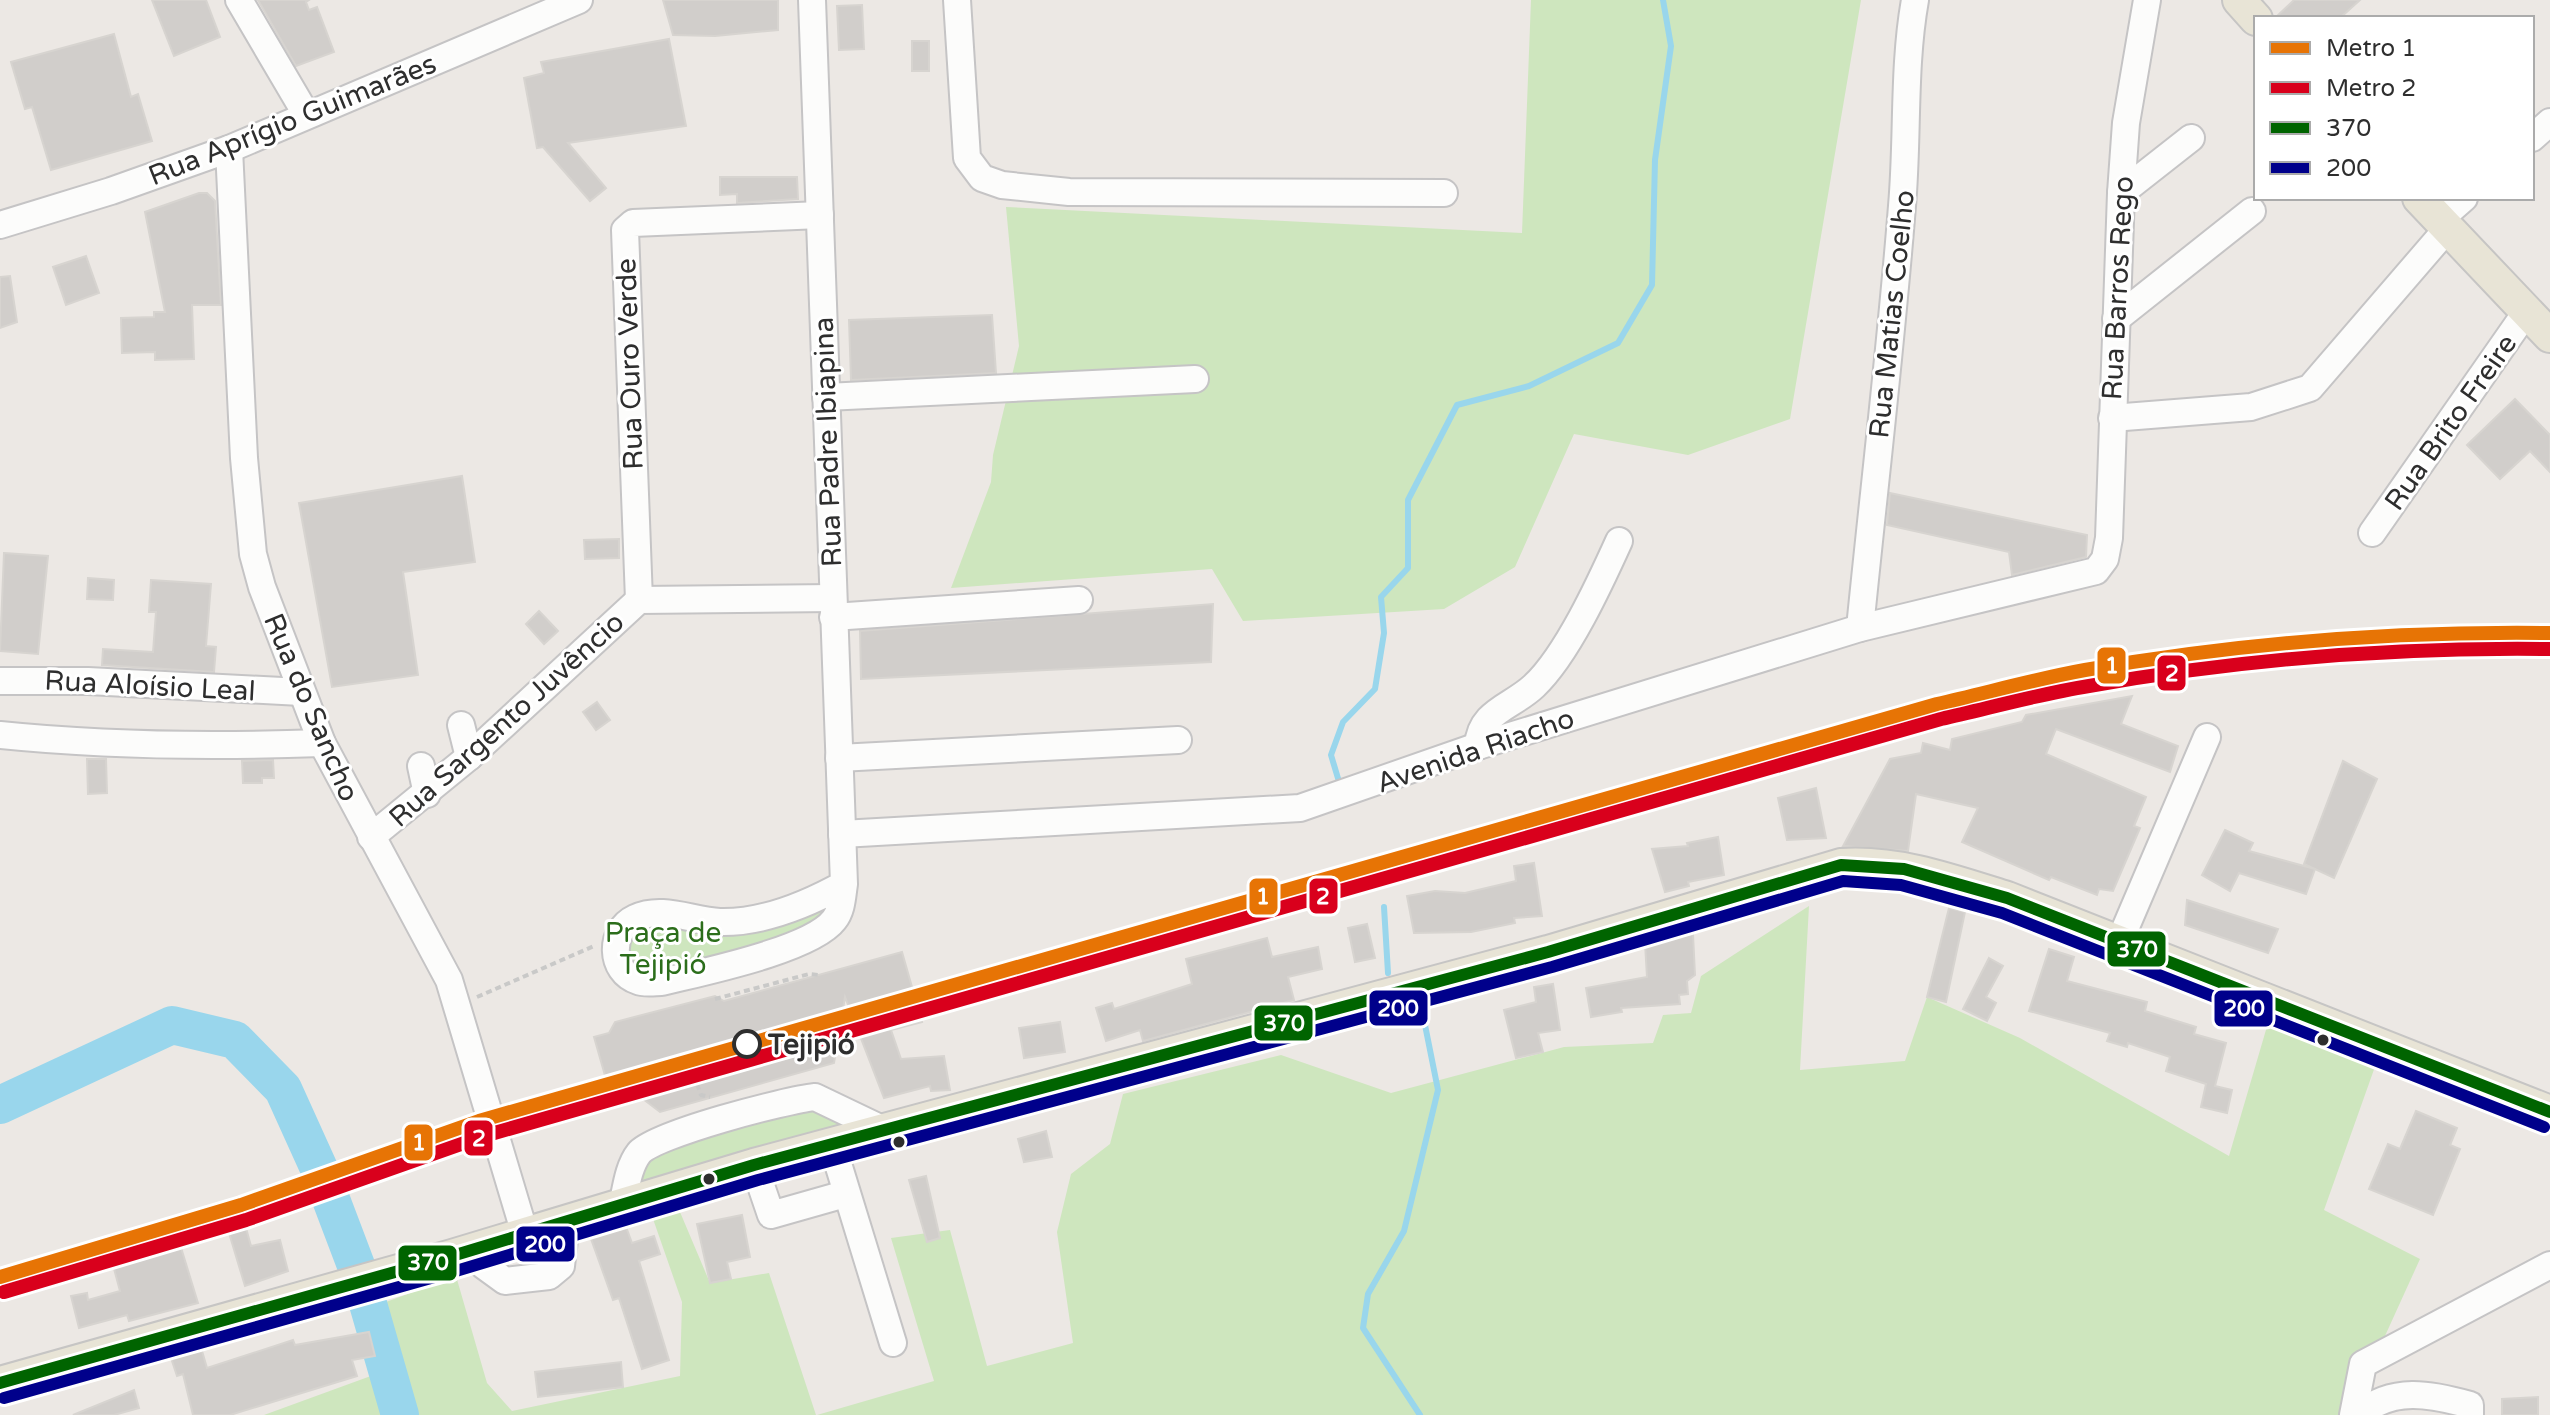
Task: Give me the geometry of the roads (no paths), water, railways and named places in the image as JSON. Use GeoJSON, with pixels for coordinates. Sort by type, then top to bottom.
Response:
{"type":"FeatureCollection","features":[{"type":"Feature","properties":{"kind":"main road"},"geometry":{"type":"LineString","coordinates":[[2239,0],[2254,17]]}},
{"type":"Feature","properties":{"kind":"main road"},"geometry":{"type":"LineString","coordinates":[[2435,216],[2550,336]]}},
{"type":"Feature","properties":{"kind":"main road"},"geometry":{"type":"LineString","coordinates":[[0,1383],[464,1253],[754,1165],[1548,952],[1841,865],[1880,865],[1941,878],[2007,898],[2550,1112]]}},
{"type":"Feature","properties":{"kind":"street"},"geometry":{"type":"LineString","coordinates":[[239,0],[306,114]]}},
{"type":"Feature","properties":{"kind":"street","name":"Rua Aprígio Guimarães"},"geometry":{"type":"LineString","coordinates":[[0,225],[111,191],[229,149],[579,0]]}},
{"type":"Feature","properties":{"kind":"street","name":"Rua Padre Ibiapina"},"geometry":{"type":"LineString","coordinates":[[812,0],[844,884],[840,912],[832,923],[809,939],[662,982],[638,981],[627,975],[616,951],[616,936],[624,925],[651,914],[722,922],[755,918],[815,900],[844,884]]}},
{"type":"Feature","properties":{"kind":"street"},"geometry":{"type":"LineString","coordinates":[[957,0],[967,158],[982,178],[1002,185],[1069,192],[1444,193]]}},
{"type":"Feature","properties":{"kind":"street","name":"Rua Matias Coelho"},"geometry":{"type":"LineString","coordinates":[[1860,628],[1908,141],[1910,28],[1915,0]]}},
{"type":"Feature","properties":{"kind":"street","name":"Rua Barros Rego"},"geometry":{"type":"LineString","coordinates":[[2094,573],[2102,565],[2109,538],[2121,193],[2126,123],[2147,0]]}},
{"type":"Feature","properties":{"kind":"street"},"geometry":{"type":"LineString","coordinates":[[2534,136],[2550,122]]}},
{"type":"Feature","properties":{"kind":"street"},"geometry":{"type":"LineString","coordinates":[[2121,193],[2191,138]]}},
{"type":"Feature","properties":{"kind":"street","name":"Rua do Sancho"},"geometry":{"type":"LineString","coordinates":[[229,149],[244,458],[253,554],[322,743],[438,955],[457,1006],[525,1234]]}},
{"type":"Feature","properties":{"kind":"street"},"geometry":{"type":"LineString","coordinates":[[2112,418],[2251,407],[2310,388],[2435,216],[2461,200]]}},
{"type":"Feature","properties":{"kind":"street"},"geometry":{"type":"LineString","coordinates":[[2116,319],[2252,211]]}},
{"type":"Feature","properties":{"kind":"street","name":"Rua Ouro Verde"},"geometry":{"type":"LineString","coordinates":[[639,600],[625,230],[633,223],[820,215]]}},
{"type":"Feature","properties":{"kind":"street","name":"Rua Brito Freire"},"geometry":{"type":"LineString","coordinates":[[2372,533],[2527,311]]}},
{"type":"Feature","properties":{"kind":"street"},"geometry":{"type":"LineString","coordinates":[[826,397],[1195,379]]}},
{"type":"Feature","properties":{"kind":"street"},"geometry":{"type":"LineString","coordinates":[[1478,746],[1487,718],[1535,686],[1547,670],[1600,583],[1619,541]]}},
{"type":"Feature","properties":{"kind":"street","name":"Avenida Riacho"},"geometry":{"type":"LineString","coordinates":[[842,834],[1275,812],[1327,801],[1478,746],[1860,628],[2094,573]]}},
{"type":"Feature","properties":{"kind":"street","name":"Rua Sargento Juvêncio"},"geometry":{"type":"LineString","coordinates":[[371,837],[469,757],[639,600],[833,607],[1079,600]]}},
{"type":"Feature","properties":{"kind":"street","name":"Rua Aloísio Leal"},"geometry":{"type":"LineString","coordinates":[[0,681],[88,681],[301,692]]}},
{"type":"Feature","properties":{"kind":"street"},"geometry":{"type":"LineString","coordinates":[[461,725],[469,757]]}},
{"type":"Feature","properties":{"kind":"street"},"geometry":{"type":"LineString","coordinates":[[0,735],[151,745],[322,743]]}},
{"type":"Feature","properties":{"kind":"street"},"geometry":{"type":"LineString","coordinates":[[2119,943],[2207,737]]}},
{"type":"Feature","properties":{"kind":"street"},"geometry":{"type":"LineString","coordinates":[[839,758],[1178,740]]}},
{"type":"Feature","properties":{"kind":"street"},"geometry":{"type":"LineString","coordinates":[[421,766],[427,794]]}},
{"type":"Feature","properties":{"kind":"street"},"geometry":{"type":"LineString","coordinates":[[622,1206],[632,1165],[645,1147],[707,1125],[815,1097],[884,1130]]}},
{"type":"Feature","properties":{"kind":"street"},"geometry":{"type":"LineString","coordinates":[[832,1144],[893,1343]]}},
{"type":"Feature","properties":{"kind":"street"},"geometry":{"type":"LineString","coordinates":[[754,1165],[771,1215],[845,1194]]}},
{"type":"Feature","properties":{"kind":"street"},"geometry":{"type":"LineString","coordinates":[[464,1253],[505,1281],[549,1276],[561,1266],[566,1222]]}},
{"type":"Feature","properties":{"kind":"street"},"geometry":{"type":"LineString","coordinates":[[2356,1415],[2363,1364],[2546,1271]]}},
{"type":"Feature","properties":{"kind":"street"},"geometry":{"type":"LineString","coordinates":[[2356,1415],[2380,1399],[2426,1393],[2470,1405],[2470,1415]]}},
{"type":"Feature","properties":{"kind":"waterway"},"geometry":{"type":"LineString","coordinates":[[1340,785],[1331,755],[1343,722],[1375,689],[1384,633],[1381,597],[1408,568],[1408,500],[1457,405],[1529,386],[1618,343],[1652,285],[1655,160],[1671,46],[1663,0]]}},
{"type":"Feature","properties":{"kind":"waterway"},"geometry":{"type":"LineString","coordinates":[[1384,907],[1388,973]]}},
{"type":"Feature","properties":{"kind":"waterway"},"geometry":{"type":"LineString","coordinates":[[1420,1415],[1363,1328],[1368,1294],[1404,1231],[1438,1090],[1424,1020]]}},
{"type":"Feature","properties":{"kind":"waterway"},"geometry":{"type":"LineString","coordinates":[[0,1105],[172,1025],[235,1040],[283,1089],[321,1173],[360,1276],[400,1415]]}},
{"type":"Feature","properties":{"kind":"metro line","name":"1"},"geometry":{"type":"LineString","coordinates":[[0,1277],[241,1205],[479,1121],[1937,704],[2066,674],[2259,646],[2433,634],[2550,633]]}},
{"type":"Feature","properties":{"kind":"metro line","name":"2"},"geometry":{"type":"LineString","coordinates":[[4,1292],[246,1220],[484,1136],[1941,719],[2070,689],[2261,662],[2434,650],[2550,649]]}},
{"type":"Feature","properties":{"kind":"place","name":"Tejipió"},"geometry":{"type":"Point","coordinates":[747,1044]}},
{"type":"Feature","properties":{"kind":"park label","name":"Praça de Tejipió"},"geometry":{"type":"Point","coordinates":[663,948]}}]}
